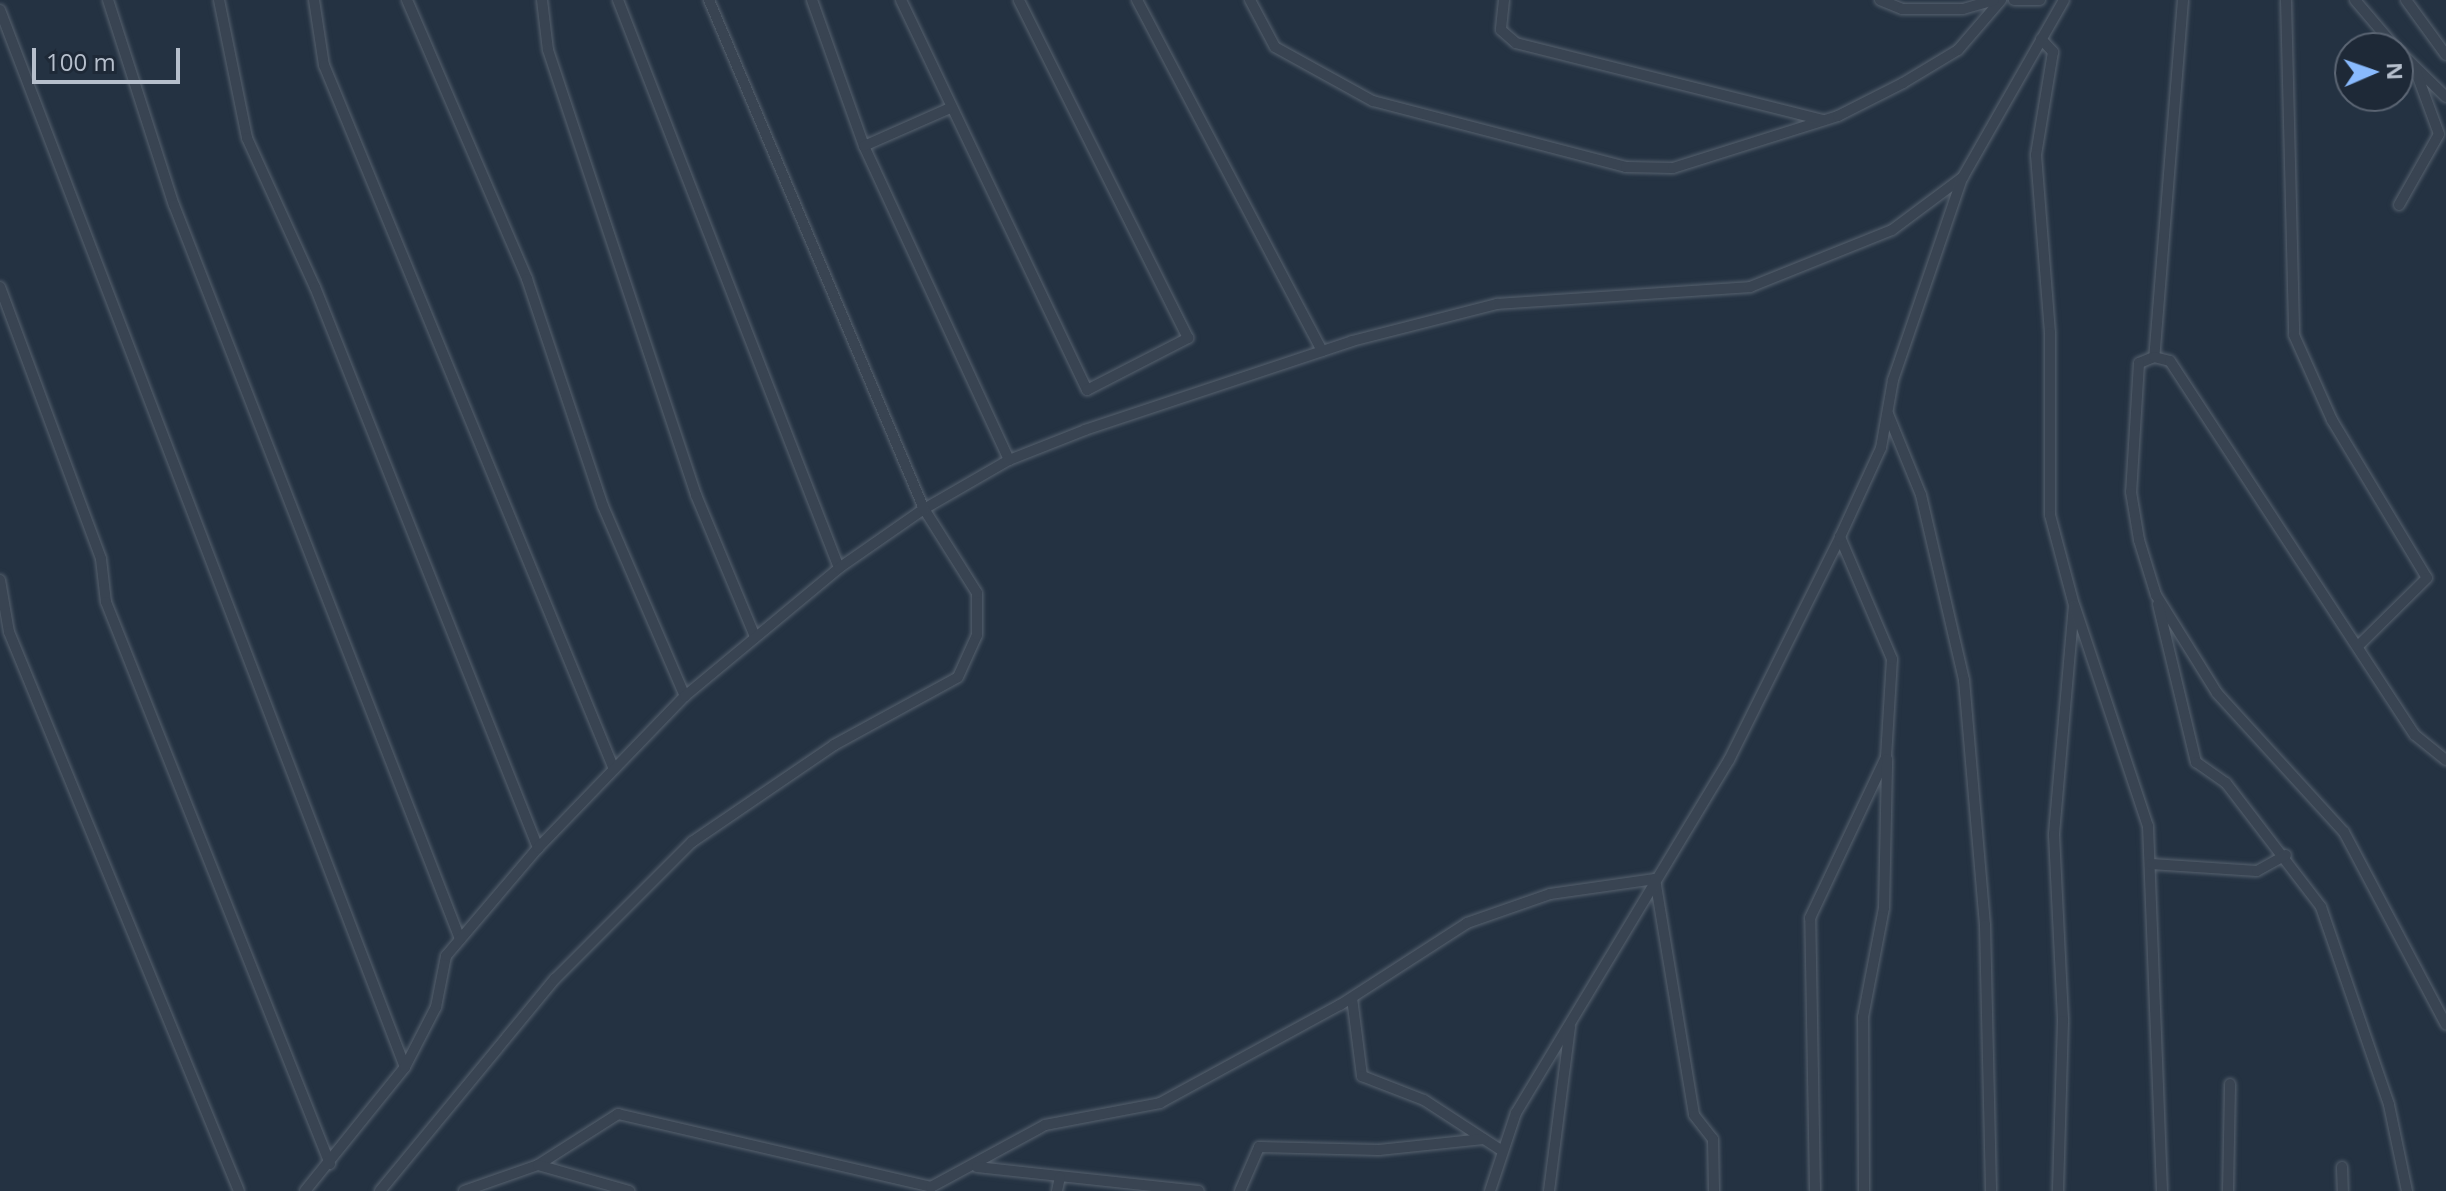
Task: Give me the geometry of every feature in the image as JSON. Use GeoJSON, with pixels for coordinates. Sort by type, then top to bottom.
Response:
{"type":"FeatureCollection","features":[{"type":"Feature","properties":{"kind":"street"},"geometry":{"type":"LineString","coordinates":[[108,0],[174,205],[460,939]]}},
{"type":"Feature","properties":{"kind":"street"},"geometry":{"type":"LineString","coordinates":[[219,0],[247,138],[315,287],[538,848]]}},
{"type":"Feature","properties":{"kind":"street"},"geometry":{"type":"LineString","coordinates":[[314,0],[324,65],[613,767]]}},
{"type":"Feature","properties":{"kind":"street"},"geometry":{"type":"LineString","coordinates":[[407,0],[527,279],[603,506],[685,696]]}},
{"type":"Feature","properties":{"kind":"street"},"geometry":{"type":"LineString","coordinates":[[542,0],[548,50],[696,495],[755,637]]}},
{"type":"Feature","properties":{"kind":"street"},"geometry":{"type":"LineString","coordinates":[[618,0],[839,568]]}},
{"type":"Feature","properties":{"kind":"street"},"geometry":{"type":"LineString","coordinates":[[380,1191],[555,979],[692,842],[834,745],[958,677],[977,635],[977,593],[924,509],[709,0]]}},
{"type":"Feature","properties":{"kind":"street"},"geometry":{"type":"LineString","coordinates":[[812,0],[864,146],[1009,460]]}},
{"type":"Feature","properties":{"kind":"street"},"geometry":{"type":"LineString","coordinates":[[901,0],[948,109],[1087,390],[1188,338],[1019,0]]}},
{"type":"Feature","properties":{"kind":"street"},"geometry":{"type":"LineString","coordinates":[[1137,0],[1322,351]]}},
{"type":"Feature","properties":{"kind":"street"},"geometry":{"type":"LineString","coordinates":[[1250,0],[1275,47],[1347,90],[1464,128],[1626,167],[1673,168],[1825,120],[1958,50],[2001,0]]}},
{"type":"Feature","properties":{"kind":"street"},"geometry":{"type":"LineString","coordinates":[[1504,0],[1501,30],[1516,43],[1825,120]]}},
{"type":"Feature","properties":{"kind":"street"},"geometry":{"type":"LineString","coordinates":[[1880,0],[1902,9],[1963,9],[1994,0]]}},
{"type":"Feature","properties":{"kind":"street"},"geometry":{"type":"LineString","coordinates":[[2014,0],[2040,0]]}},
{"type":"Feature","properties":{"kind":"street"},"geometry":{"type":"LineString","coordinates":[[1490,1191],[1501,1150],[1570,1020],[1729,760],[1840,537],[1881,448],[1887,411],[1923,280],[1963,177],[2064,0]]}},
{"type":"Feature","properties":{"kind":"street"},"geometry":{"type":"LineString","coordinates":[[2154,357],[2183,0]]}},
{"type":"Feature","properties":{"kind":"street"},"geometry":{"type":"LineString","coordinates":[[2286,0],[2294,335],[2332,420],[2427,578],[2358,646]]}},
{"type":"Feature","properties":{"kind":"street"},"geometry":{"type":"LineString","coordinates":[[2355,0],[2382,32]]}},
{"type":"Feature","properties":{"kind":"street"},"geometry":{"type":"LineString","coordinates":[[2406,0],[2446,55]]}},
{"type":"Feature","properties":{"kind":"street"},"geometry":{"type":"LineString","coordinates":[[0,10],[405,1067]]}},
{"type":"Feature","properties":{"kind":"street"},"geometry":{"type":"LineString","coordinates":[[2041,39],[2053,52],[2036,155],[2050,348],[2050,515],[2074,605],[2148,826],[2162,1191]]}},
{"type":"Feature","properties":{"kind":"street"},"geometry":{"type":"LineString","coordinates":[[2415,69],[2446,97]]}},
{"type":"Feature","properties":{"kind":"street"},"geometry":{"type":"LineString","coordinates":[[2399,205],[2439,134],[2415,69]]}},
{"type":"Feature","properties":{"kind":"street"},"geometry":{"type":"LineString","coordinates":[[864,146],[948,109]]}},
{"type":"Feature","properties":{"kind":"street"},"geometry":{"type":"LineString","coordinates":[[305,1191],[330,1164],[405,1067],[436,1007],[446,956],[538,848],[685,696],[839,568],[924,509],[1009,460],[1178,394],[1322,351],[1497,304],[1750,287],[1892,230],[1963,177]]}},
{"type":"Feature","properties":{"kind":"street"},"geometry":{"type":"LineString","coordinates":[[0,287],[101,559],[106,602],[330,1164]]}},
{"type":"Feature","properties":{"kind":"street"},"geometry":{"type":"LineString","coordinates":[[2407,1191],[2389,1105],[2321,907],[2286,855],[2226,783],[2196,762],[2131,492],[2139,363],[2154,357],[2170,361],[2415,735],[2446,760]]}},
{"type":"Feature","properties":{"kind":"street"},"geometry":{"type":"LineString","coordinates":[[1887,411],[1921,495],[1964,680],[1985,925],[1991,1191]]}},
{"type":"Feature","properties":{"kind":"street"},"geometry":{"type":"LineString","coordinates":[[1840,537],[1892,659],[1886,757],[1884,908],[1863,1017],[1864,1191]]}},
{"type":"Feature","properties":{"kind":"street"},"geometry":{"type":"LineString","coordinates":[[0,580],[5,624],[239,1191]]}},
{"type":"Feature","properties":{"kind":"street"},"geometry":{"type":"LineString","coordinates":[[2156,595],[2240,723],[2344,832],[2446,1025]]}},
{"type":"Feature","properties":{"kind":"street"},"geometry":{"type":"LineString","coordinates":[[2058,1191],[2063,1021],[2054,835],[2074,605]]}},
{"type":"Feature","properties":{"kind":"street"},"geometry":{"type":"LineString","coordinates":[[1815,1191],[1810,918],[1886,757]]}},
{"type":"Feature","properties":{"kind":"street"},"geometry":{"type":"LineString","coordinates":[[2151,864],[2257,871],[2286,855]]}},
{"type":"Feature","properties":{"kind":"street"},"geometry":{"type":"LineString","coordinates":[[464,1191],[538,1165],[618,1114],[931,1187],[977,1167],[1045,1125],[1160,1103],[1352,998],[1467,923],[1550,894],[1655,879]]}},
{"type":"Feature","properties":{"kind":"street"},"geometry":{"type":"LineString","coordinates":[[1655,879],[1694,1115],[1713,1139],[1714,1191]]}},
{"type":"Feature","properties":{"kind":"street"},"geometry":{"type":"LineString","coordinates":[[1352,998],[1362,1076],[1424,1100],[1501,1150]]}},
{"type":"Feature","properties":{"kind":"street"},"geometry":{"type":"LineString","coordinates":[[1549,1191],[1570,1020]]}},
{"type":"Feature","properties":{"kind":"street"},"geometry":{"type":"LineString","coordinates":[[2228,1191],[2230,1084]]}},
{"type":"Feature","properties":{"kind":"street"},"geometry":{"type":"LineString","coordinates":[[1240,1191],[1259,1147],[1379,1150],[1483,1139]]}},
{"type":"Feature","properties":{"kind":"street"},"geometry":{"type":"LineString","coordinates":[[538,1165],[629,1191]]}},
{"type":"Feature","properties":{"kind":"street"},"geometry":{"type":"LineString","coordinates":[[977,1167],[1199,1191]]}},
{"type":"Feature","properties":{"kind":"street"},"geometry":{"type":"LineString","coordinates":[[2342,1167],[2343,1191]]}},
{"type":"Feature","properties":{"kind":"street"},"geometry":{"type":"LineString","coordinates":[[1057,1191],[1060,1177]]}}]}
